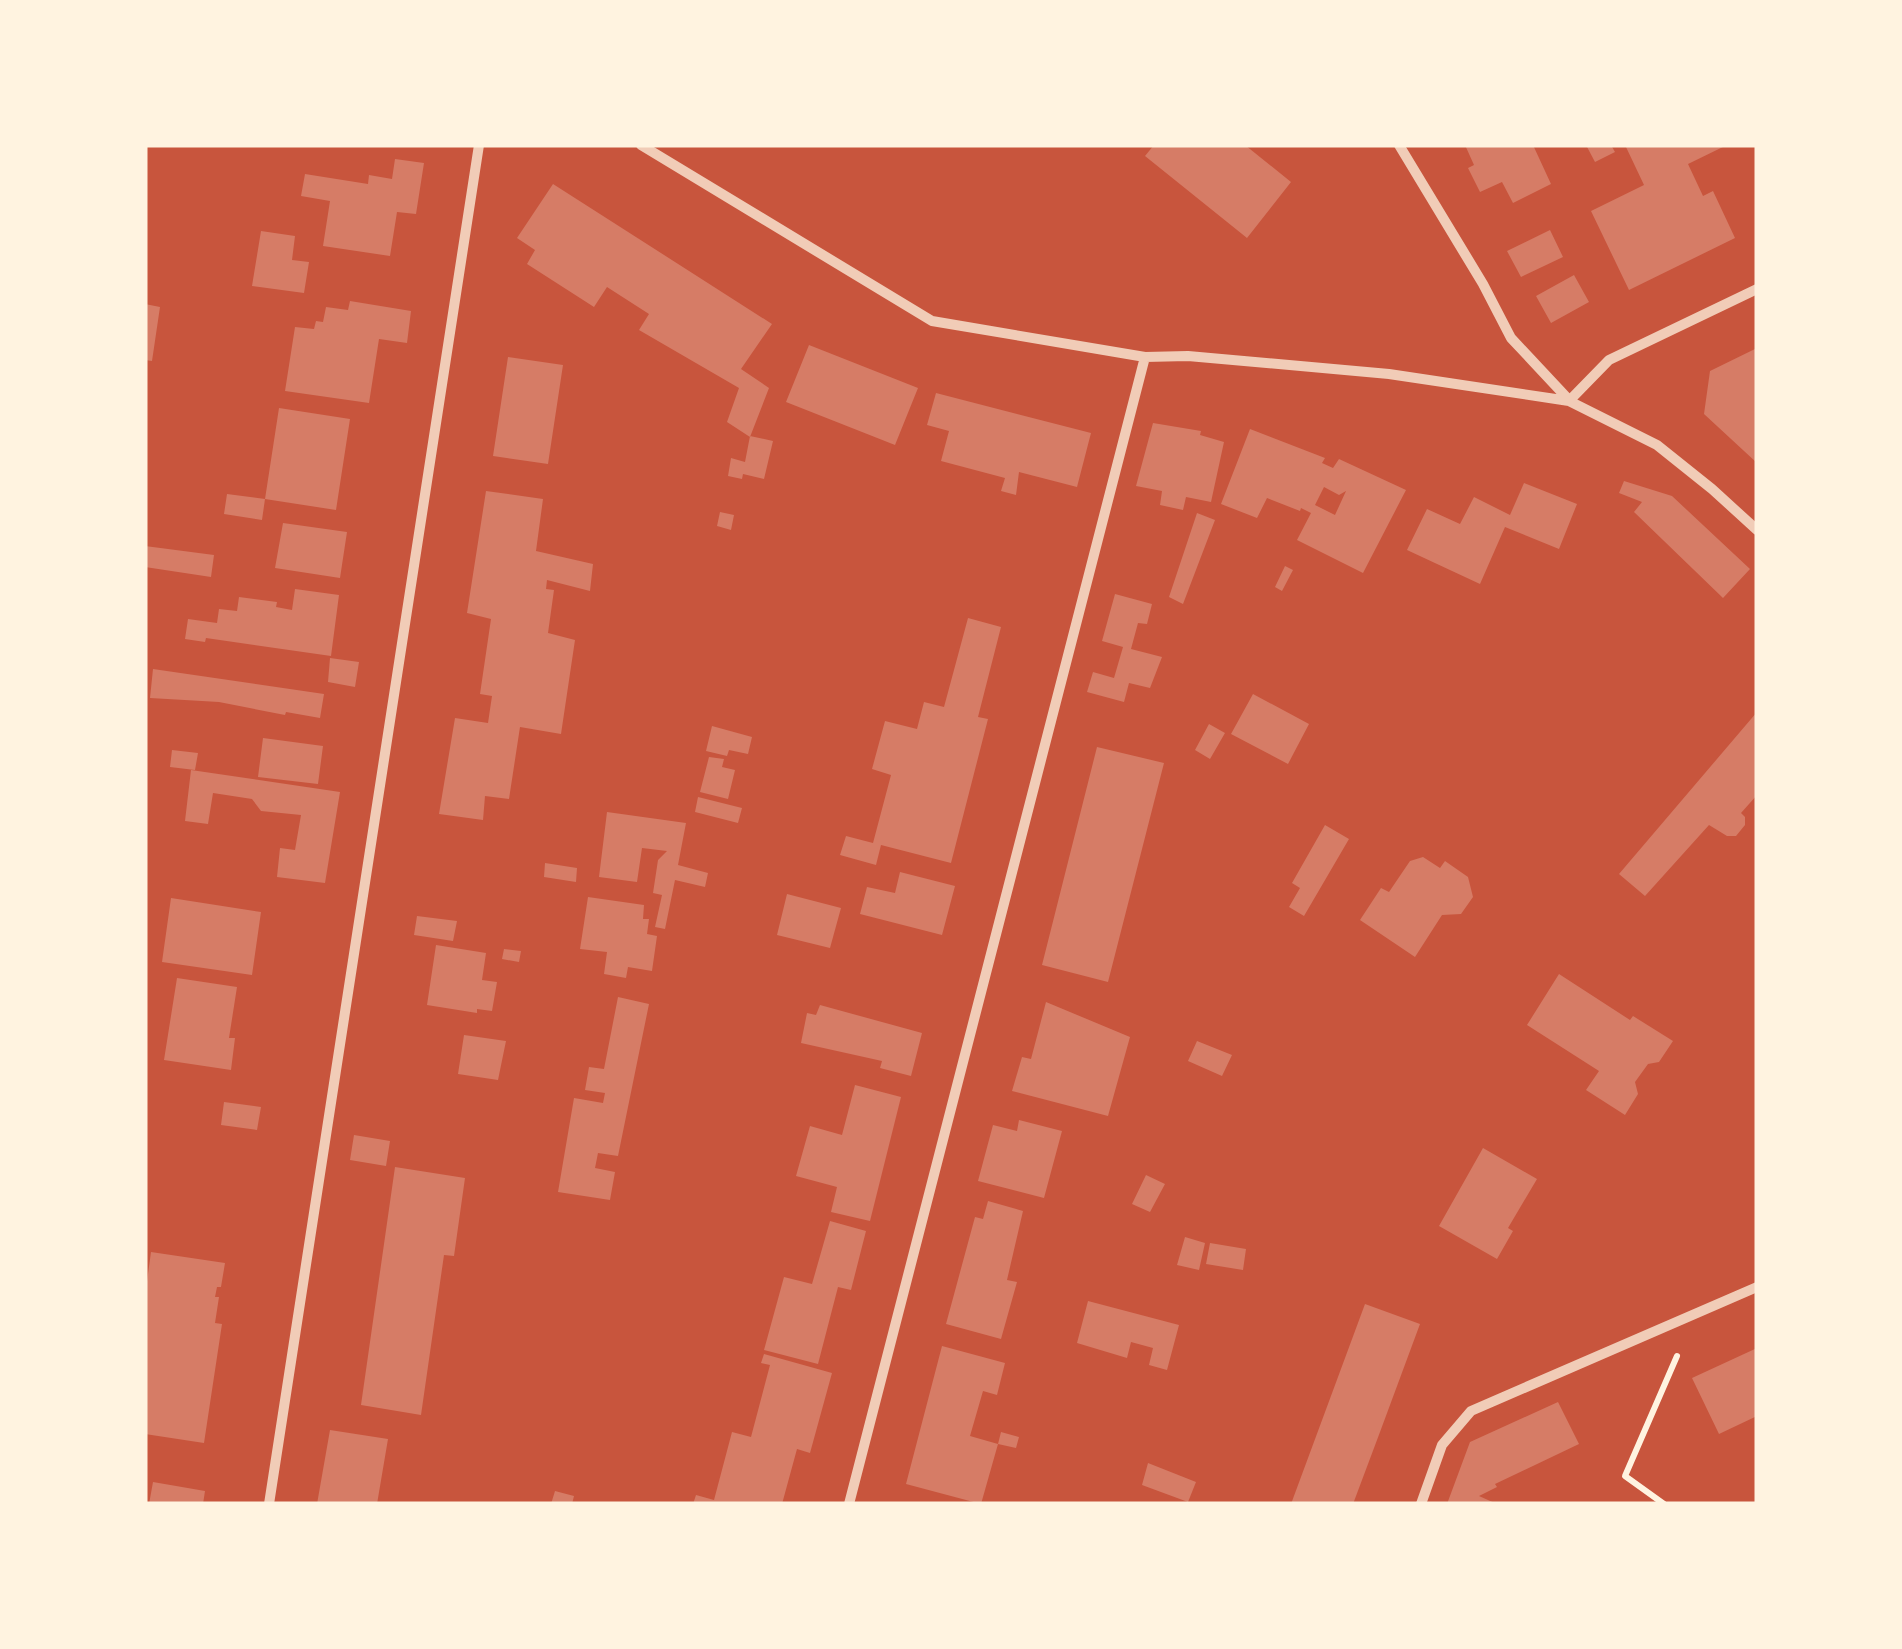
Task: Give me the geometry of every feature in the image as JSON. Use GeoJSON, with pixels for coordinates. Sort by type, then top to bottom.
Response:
{"type":"FeatureCollection","features":[{"type":"Feature","properties":{"kind":"street"},"geometry":{"type":"LineString","coordinates":[[269,1504],[479,145]]}},
{"type":"Feature","properties":{"kind":"street"},"geometry":{"type":"LineString","coordinates":[[641,145],[932,321],[1145,357],[1188,356],[1389,374],[1569,401],[1657,445],[1757,530]]}},
{"type":"Feature","properties":{"kind":"street"},"geometry":{"type":"LineString","coordinates":[[1398,145],[1483,284],[1510,338],[1569,401]]}},
{"type":"Feature","properties":{"kind":"street"},"geometry":{"type":"LineString","coordinates":[[1569,401],[1609,360],[1757,289]]}},
{"type":"Feature","properties":{"kind":"street"},"geometry":{"type":"LineString","coordinates":[[848,1504],[1145,357]]}},
{"type":"Feature","properties":{"kind":"street"},"geometry":{"type":"LineString","coordinates":[[1421,1504],[1442,1445],[1472,1411],[1757,1287]]}},
{"type":"Feature","properties":{"kind":"path"},"geometry":{"type":"LineString","coordinates":[[1664,1504],[1625,1476],[1695,1314]]}},
{"type":"Feature","properties":{"kind":"building"},"geometry":{"type":"Polygon","coordinates":[[[1154,145],[1245,145],[1291,182],[1247,238],[1145,156],[1154,145]]]}},
{"type":"Feature","properties":{"kind":"building"},"geometry":{"type":"Polygon","coordinates":[[[1465,145],[1533,145],[1551,184],[1513,203],[1502,182],[1480,192],[1468,168],[1474,165],[1465,145]]]}},
{"type":"Feature","properties":{"kind":"building"},"geometry":{"type":"Polygon","coordinates":[[[1586,145],[1611,145],[1615,152],[1595,162],[1586,145]]]}},
{"type":"Feature","properties":{"kind":"building"},"geometry":{"type":"Polygon","coordinates":[[[1727,145],[1688,164],[1703,196],[1713,191],[1735,238],[1629,290],[1591,211],[1644,185],[1626,147],[1727,145]]]}},
{"type":"Feature","properties":{"kind":"building"},"geometry":{"type":"Polygon","coordinates":[[[395,159],[424,163],[416,214],[397,212],[390,256],[323,246],[330,201],[301,196],[305,174],[368,184],[369,175],[392,179],[395,159]]]}},
{"type":"Feature","properties":{"kind":"building"},"geometry":{"type":"Polygon","coordinates":[[[553,184],[772,324],[741,369],[769,388],[750,437],[727,422],[739,388],[639,330],[649,314],[607,287],[594,307],[527,264],[535,250],[517,238],[553,184]]]}},
{"type":"Feature","properties":{"kind":"building"},"geometry":{"type":"Polygon","coordinates":[[[1550,230],[1563,257],[1521,277],[1507,251],[1550,230]]]}},
{"type":"Feature","properties":{"kind":"building"},"geometry":{"type":"Polygon","coordinates":[[[261,231],[295,236],[292,260],[309,262],[304,293],[252,286],[261,231]]]}},
{"type":"Feature","properties":{"kind":"building"},"geometry":{"type":"Polygon","coordinates":[[[1574,275],[1589,302],[1551,323],[1536,296],[1574,275]]]}},
{"type":"Feature","properties":{"kind":"building"},"geometry":{"type":"Polygon","coordinates":[[[350,301],[411,311],[407,343],[379,339],[369,403],[285,391],[295,327],[314,329],[316,321],[323,322],[326,307],[348,310],[350,301]]]}},
{"type":"Feature","properties":{"kind":"building"},"geometry":{"type":"Polygon","coordinates":[[[145,304],[160,307],[152,361],[145,360],[145,304]]]}},
{"type":"Feature","properties":{"kind":"building"},"geometry":{"type":"Polygon","coordinates":[[[809,345],[918,388],[895,445],[786,402],[809,345]]]}},
{"type":"Feature","properties":{"kind":"building"},"geometry":{"type":"Polygon","coordinates":[[[1757,348],[1757,463],[1704,414],[1710,371],[1757,348]]]}},
{"type":"Feature","properties":{"kind":"building"},"geometry":{"type":"Polygon","coordinates":[[[508,357],[563,365],[548,464],[493,456],[508,357]]]}},
{"type":"Feature","properties":{"kind":"building"},"geometry":{"type":"Polygon","coordinates":[[[936,393],[1091,433],[1077,487],[1019,472],[1016,495],[1001,491],[1005,478],[941,461],[949,431],[927,425],[936,393]]]}},
{"type":"Feature","properties":{"kind":"building"},"geometry":{"type":"Polygon","coordinates":[[[279,408],[350,419],[336,510],[265,499],[279,408]]]}},
{"type":"Feature","properties":{"kind":"building"},"geometry":{"type":"Polygon","coordinates":[[[1153,423],[1201,431],[1200,435],[1224,442],[1211,502],[1186,497],[1183,510],[1160,505],[1162,491],[1136,486],[1153,423]]]}},
{"type":"Feature","properties":{"kind":"building"},"geometry":{"type":"Polygon","coordinates":[[[1250,429],[1325,458],[1322,463],[1333,468],[1339,459],[1406,490],[1363,573],[1297,540],[1311,513],[1301,508],[1300,511],[1267,498],[1257,518],[1221,504],[1250,429]],[[1324,487],[1315,505],[1335,515],[1346,491],[1339,495],[1324,487]]]}},
{"type":"Feature","properties":{"kind":"building"},"geometry":{"type":"Polygon","coordinates":[[[750,436],[773,441],[764,479],[743,474],[742,479],[728,476],[731,458],[745,462],[750,436]]]}},
{"type":"Feature","properties":{"kind":"building"},"geometry":{"type":"Polygon","coordinates":[[[1624,481],[1672,496],[1750,569],[1723,598],[1634,512],[1642,502],[1619,493],[1624,481]]]}},
{"type":"Feature","properties":{"kind":"building"},"geometry":{"type":"Polygon","coordinates":[[[1524,483],[1577,504],[1559,549],[1505,527],[1480,584],[1407,550],[1427,509],[1460,524],[1474,497],[1510,515],[1524,483]]]}},
{"type":"Feature","properties":{"kind":"building"},"geometry":{"type":"Polygon","coordinates":[[[486,491],[543,499],[536,551],[593,564],[590,591],[547,580],[546,589],[554,590],[548,633],[575,640],[561,734],[520,727],[509,799],[485,796],[483,820],[439,814],[455,718],[488,723],[492,696],[480,694],[491,619],[467,613],[486,491]]]}},
{"type":"Feature","properties":{"kind":"building"},"geometry":{"type":"Polygon","coordinates":[[[227,494],[265,499],[262,520],[224,514],[227,494]]]}},
{"type":"Feature","properties":{"kind":"building"},"geometry":{"type":"Polygon","coordinates":[[[720,512],[734,515],[731,530],[717,526],[720,512]]]}},
{"type":"Feature","properties":{"kind":"building"},"geometry":{"type":"Polygon","coordinates":[[[1197,513],[1215,520],[1183,604],[1169,597],[1197,513]]]}},
{"type":"Feature","properties":{"kind":"building"},"geometry":{"type":"Polygon","coordinates":[[[283,523],[347,532],[340,578],[275,568],[283,523]]]}},
{"type":"Feature","properties":{"kind":"building"},"geometry":{"type":"Polygon","coordinates":[[[145,546],[214,555],[211,577],[145,567],[145,546]]]}},
{"type":"Feature","properties":{"kind":"building"},"geometry":{"type":"Polygon","coordinates":[[[1285,566],[1293,570],[1282,591],[1275,587],[1285,566]]]}},
{"type":"Feature","properties":{"kind":"building"},"geometry":{"type":"Polygon","coordinates":[[[295,589],[339,595],[331,656],[206,638],[205,642],[185,639],[188,619],[217,623],[219,609],[237,611],[239,597],[277,602],[276,607],[292,610],[295,589]]]}},
{"type":"Feature","properties":{"kind":"building"},"geometry":{"type":"Polygon","coordinates":[[[1115,594],[1152,604],[1147,624],[1138,623],[1131,649],[1162,657],[1150,688],[1129,683],[1124,702],[1087,692],[1093,672],[1114,678],[1123,647],[1102,641],[1115,594]]]}},
{"type":"Feature","properties":{"kind":"building"},"geometry":{"type":"Polygon","coordinates":[[[968,618],[1001,627],[978,717],[988,719],[951,863],[881,845],[876,865],[840,855],[846,836],[873,843],[891,775],[872,769],[885,721],[917,729],[924,702],[944,707],[968,618]]]}},
{"type":"Feature","properties":{"kind":"building"},"geometry":{"type":"Polygon","coordinates":[[[330,658],[359,662],[355,687],[328,682],[330,658]]]}},
{"type":"Feature","properties":{"kind":"building"},"geometry":{"type":"Polygon","coordinates":[[[153,669],[324,694],[320,718],[219,702],[150,698],[153,669]]]}},
{"type":"Feature","properties":{"kind":"building"},"geometry":{"type":"Polygon","coordinates":[[[1253,694],[1309,724],[1288,764],[1231,734],[1253,694]]]}},
{"type":"Feature","properties":{"kind":"building"},"geometry":{"type":"Polygon","coordinates":[[[1757,712],[1757,795],[1741,813],[1745,825],[1736,836],[1727,836],[1709,825],[1645,896],[1619,874],[1757,712]]]}},
{"type":"Feature","properties":{"kind":"building"},"geometry":{"type":"Polygon","coordinates":[[[1209,724],[1225,733],[1210,759],[1195,750],[1209,724]]]}},
{"type":"Feature","properties":{"kind":"building"},"geometry":{"type":"Polygon","coordinates":[[[712,726],[752,737],[748,754],[729,750],[727,756],[706,751],[712,726]]]}},
{"type":"Feature","properties":{"kind":"building"},"geometry":{"type":"Polygon","coordinates":[[[263,738],[323,746],[318,784],[258,777],[263,738]]]}},
{"type":"Feature","properties":{"kind":"building"},"geometry":{"type":"Polygon","coordinates":[[[1097,747],[1164,763],[1108,982],[1042,965],[1097,747]]]}},
{"type":"Feature","properties":{"kind":"building"},"geometry":{"type":"Polygon","coordinates":[[[172,750],[198,753],[195,770],[170,767],[172,750]]]}},
{"type":"Feature","properties":{"kind":"building"},"geometry":{"type":"Polygon","coordinates":[[[709,757],[724,759],[722,767],[735,770],[728,799],[700,792],[709,757]]]}},
{"type":"Feature","properties":{"kind":"building"},"geometry":{"type":"Polygon","coordinates":[[[191,770],[340,792],[325,883],[277,877],[280,848],[295,850],[301,815],[261,811],[252,799],[213,793],[208,824],[185,821],[191,770]]]}},
{"type":"Feature","properties":{"kind":"building"},"geometry":{"type":"Polygon","coordinates":[[[698,797],[742,808],[738,823],[695,812],[698,797]]]}},
{"type":"Feature","properties":{"kind":"building"},"geometry":{"type":"Polygon","coordinates":[[[607,812],[686,823],[678,865],[708,873],[705,887],[675,880],[665,929],[655,927],[662,895],[653,893],[658,860],[667,851],[642,848],[637,882],[599,877],[607,812]]]}},
{"type":"Feature","properties":{"kind":"building"},"geometry":{"type":"Polygon","coordinates":[[[1325,825],[1349,839],[1304,916],[1289,907],[1300,888],[1292,883],[1325,825]]]}},
{"type":"Feature","properties":{"kind":"building"},"geometry":{"type":"Polygon","coordinates":[[[1423,857],[1440,868],[1445,861],[1468,877],[1473,897],[1461,914],[1442,915],[1415,957],[1360,920],[1381,888],[1389,892],[1410,861],[1423,857]]]}},
{"type":"Feature","properties":{"kind":"building"},"geometry":{"type":"Polygon","coordinates":[[[545,863],[577,868],[576,882],[544,877],[545,863]]]}},
{"type":"Feature","properties":{"kind":"building"},"geometry":{"type":"Polygon","coordinates":[[[900,872],[955,886],[942,935],[860,914],[867,887],[895,893],[900,872]]]}},
{"type":"Feature","properties":{"kind":"building"},"geometry":{"type":"Polygon","coordinates":[[[787,894],[841,908],[830,948],[777,935],[787,894]]]}},
{"type":"Feature","properties":{"kind":"building"},"geometry":{"type":"Polygon","coordinates":[[[588,897],[644,905],[643,919],[649,919],[647,934],[657,936],[652,971],[628,967],[626,978],[604,974],[607,952],[580,949],[588,897]]]}},
{"type":"Feature","properties":{"kind":"building"},"geometry":{"type":"Polygon","coordinates":[[[171,898],[261,912],[252,975],[162,962],[171,898]]]}},
{"type":"Feature","properties":{"kind":"building"},"geometry":{"type":"Polygon","coordinates":[[[417,916],[457,921],[453,941],[414,935],[417,916]]]}},
{"type":"Feature","properties":{"kind":"building"},"geometry":{"type":"Polygon","coordinates":[[[436,945],[486,953],[482,980],[497,982],[492,1011],[477,1009],[477,1013],[427,1005],[436,945]]]}},
{"type":"Feature","properties":{"kind":"building"},"geometry":{"type":"Polygon","coordinates":[[[504,949],[521,951],[519,962],[502,959],[504,949]]]}},
{"type":"Feature","properties":{"kind":"building"},"geometry":{"type":"Polygon","coordinates":[[[1559,974],[1630,1020],[1633,1016],[1673,1041],[1659,1062],[1648,1064],[1635,1082],[1638,1094],[1625,1115],[1586,1090],[1599,1071],[1527,1025],[1559,974]]]}},
{"type":"Feature","properties":{"kind":"building"},"geometry":{"type":"Polygon","coordinates":[[[177,978],[237,987],[229,1038],[235,1038],[231,1070],[164,1060],[177,978]]]}},
{"type":"Feature","properties":{"kind":"building"},"geometry":{"type":"Polygon","coordinates":[[[618,997],[649,1004],[618,1156],[598,1153],[595,1168],[615,1172],[610,1200],[558,1192],[574,1098],[603,1103],[605,1093],[585,1090],[589,1067],[604,1069],[618,997]]]}},
{"type":"Feature","properties":{"kind":"building"},"geometry":{"type":"Polygon","coordinates":[[[1046,1002],[1130,1037],[1108,1116],[1012,1091],[1022,1057],[1031,1059],[1046,1002]]]}},
{"type":"Feature","properties":{"kind":"building"},"geometry":{"type":"Polygon","coordinates":[[[820,1005],[922,1033],[911,1076],[880,1068],[882,1061],[801,1043],[807,1013],[816,1015],[820,1005]]]}},
{"type":"Feature","properties":{"kind":"building"},"geometry":{"type":"Polygon","coordinates":[[[464,1035],[506,1041],[498,1080],[458,1074],[464,1035]]]}},
{"type":"Feature","properties":{"kind":"building"},"geometry":{"type":"Polygon","coordinates":[[[1197,1041],[1232,1055],[1222,1076],[1188,1061],[1197,1041]]]}},
{"type":"Feature","properties":{"kind":"building"},"geometry":{"type":"Polygon","coordinates":[[[855,1085],[901,1097],[870,1221],[831,1212],[837,1187],[796,1176],[810,1126],[842,1135],[855,1085]]]}},
{"type":"Feature","properties":{"kind":"building"},"geometry":{"type":"Polygon","coordinates":[[[224,1102],[261,1107],[257,1130],[221,1125],[224,1102]]]}},
{"type":"Feature","properties":{"kind":"building"},"geometry":{"type":"Polygon","coordinates":[[[1019,1120],[1062,1131],[1044,1198],[978,1181],[993,1125],[1017,1131],[1019,1120]]]}},
{"type":"Feature","properties":{"kind":"building"},"geometry":{"type":"Polygon","coordinates":[[[354,1135],[390,1141],[386,1166],[350,1160],[354,1135]]]}},
{"type":"Feature","properties":{"kind":"building"},"geometry":{"type":"Polygon","coordinates":[[[1483,1148],[1537,1179],[1508,1228],[1513,1231],[1497,1259],[1439,1226],[1483,1148]]]}},
{"type":"Feature","properties":{"kind":"building"},"geometry":{"type":"Polygon","coordinates":[[[395,1167],[465,1178],[454,1256],[444,1255],[421,1415],[361,1405],[395,1167]]]}},
{"type":"Feature","properties":{"kind":"building"},"geometry":{"type":"Polygon","coordinates":[[[1146,1175],[1165,1184],[1150,1212],[1132,1204],[1146,1175]]]}},
{"type":"Feature","properties":{"kind":"building"},"geometry":{"type":"Polygon","coordinates":[[[988,1201],[1023,1211],[1007,1280],[1017,1282],[1001,1339],[946,1324],[975,1217],[983,1219],[988,1201]]]}},
{"type":"Feature","properties":{"kind":"building"},"geometry":{"type":"Polygon","coordinates":[[[830,1221],[866,1231],[851,1290],[838,1287],[818,1364],[764,1350],[784,1277],[812,1284],[830,1221]]]}},
{"type":"Feature","properties":{"kind":"building"},"geometry":{"type":"Polygon","coordinates":[[[1185,1237],[1205,1243],[1199,1270],[1177,1265],[1185,1237]]]}},
{"type":"Feature","properties":{"kind":"building"},"geometry":{"type":"Polygon","coordinates":[[[1210,1243],[1246,1249],[1243,1270],[1206,1264],[1210,1243]]]}},
{"type":"Feature","properties":{"kind":"building"},"geometry":{"type":"Polygon","coordinates":[[[151,1252],[225,1263],[215,1297],[219,1297],[215,1323],[222,1324],[204,1443],[145,1434],[145,1296],[151,1252]]]}},
{"type":"Feature","properties":{"kind":"building"},"geometry":{"type":"Polygon","coordinates":[[[1088,1301],[1179,1325],[1167,1370],[1149,1365],[1153,1348],[1131,1342],[1127,1358],[1077,1343],[1088,1301]]]}},
{"type":"Feature","properties":{"kind":"building"},"geometry":{"type":"Polygon","coordinates":[[[1365,1304],[1420,1324],[1353,1504],[1291,1504],[1365,1304]]]}},
{"type":"Feature","properties":{"kind":"building"},"geometry":{"type":"Polygon","coordinates":[[[942,1346],[1005,1363],[997,1395],[983,1391],[970,1436],[998,1444],[981,1504],[906,1484],[942,1346]]]}},
{"type":"Feature","properties":{"kind":"building"},"geometry":{"type":"Polygon","coordinates":[[[1757,1348],[1757,1416],[1719,1434],[1692,1378],[1757,1348]]]}},
{"type":"Feature","properties":{"kind":"building"},"geometry":{"type":"Polygon","coordinates":[[[764,1354],[832,1373],[810,1453],[797,1449],[782,1504],[693,1504],[696,1495],[714,1500],[732,1432],[751,1437],[770,1365],[761,1363],[764,1354]]]}},
{"type":"Feature","properties":{"kind":"building"},"geometry":{"type":"Polygon","coordinates":[[[1558,1402],[1579,1444],[1495,1484],[1497,1487],[1479,1496],[1497,1504],[1447,1504],[1470,1442],[1558,1402]]]}},
{"type":"Feature","properties":{"kind":"building"},"geometry":{"type":"Polygon","coordinates":[[[330,1430],[388,1439],[377,1504],[317,1504],[330,1430]]]}},
{"type":"Feature","properties":{"kind":"building"},"geometry":{"type":"Polygon","coordinates":[[[1001,1432],[1019,1437],[1016,1448],[998,1444],[1001,1432]]]}},
{"type":"Feature","properties":{"kind":"building"},"geometry":{"type":"Polygon","coordinates":[[[1148,1463],[1196,1482],[1188,1502],[1142,1485],[1148,1463]]]}},
{"type":"Feature","properties":{"kind":"building"},"geometry":{"type":"Polygon","coordinates":[[[153,1482],[205,1491],[203,1504],[149,1504],[153,1482]]]}},
{"type":"Feature","properties":{"kind":"building"},"geometry":{"type":"Polygon","coordinates":[[[555,1491],[574,1496],[572,1504],[551,1504],[555,1491]]]}}]}
